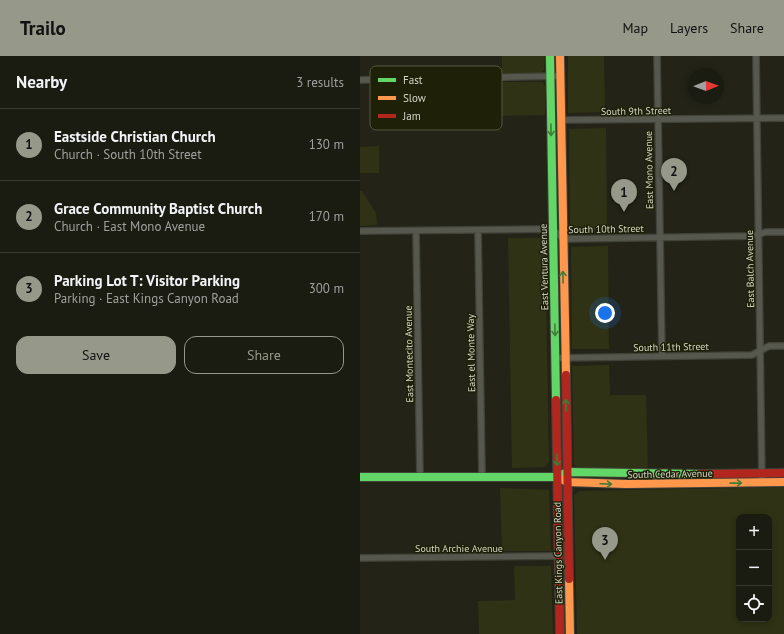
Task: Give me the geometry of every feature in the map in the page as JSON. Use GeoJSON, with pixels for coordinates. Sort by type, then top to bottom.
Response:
{"type":"FeatureCollection","features":[{"type":"Feature","properties":{"kind":"main road","name":"East Ventura Avenue"},"geometry":{"type":"LineString","coordinates":[[550,56],[557,477]]}},
{"type":"Feature","properties":{"kind":"main road","name":"East Ventura Avenue"},"geometry":{"type":"LineString","coordinates":[[560,56],[567,472]]}},
{"type":"Feature","properties":{"kind":"main road","name":"South Cedar Avenue"},"geometry":{"type":"LineString","coordinates":[[557,477],[567,472],[784,473]]}},
{"type":"Feature","properties":{"kind":"main road","name":"East Kings Canyon Road"},"geometry":{"type":"LineString","coordinates":[[567,472],[570,634]]}},
{"type":"Feature","properties":{"kind":"main road","name":"South Cedar Avenue"},"geometry":{"type":"LineString","coordinates":[[360,477],[557,477],[567,482],[626,484],[784,482]]}},
{"type":"Feature","properties":{"kind":"main road","name":"East Kings Canyon Road"},"geometry":{"type":"LineString","coordinates":[[557,477],[560,634]]}},
{"type":"Feature","properties":{"kind":"street","name":"East Mono Avenue"},"geometry":{"type":"LineString","coordinates":[[656,56],[662,356]]}},
{"type":"Feature","properties":{"kind":"street","name":"East Balch Avenue"},"geometry":{"type":"LineString","coordinates":[[756,56],[762,483]]}},
{"type":"Feature","properties":{"kind":"street"},"geometry":{"type":"LineString","coordinates":[[502,77],[560,76]]}},
{"type":"Feature","properties":{"kind":"street"},"geometry":{"type":"LineString","coordinates":[[360,80],[370,80]]}},
{"type":"Feature","properties":{"kind":"street","name":"South 9th Street"},"geometry":{"type":"LineString","coordinates":[[561,120],[784,118]]}},
{"type":"Feature","properties":{"kind":"street"},"geometry":{"type":"LineString","coordinates":[[360,231],[553,229]]}},
{"type":"Feature","properties":{"kind":"street","name":"South 10th Street"},"geometry":{"type":"LineString","coordinates":[[553,229],[563,239],[751,236],[766,232],[784,232]]}},
{"type":"Feature","properties":{"kind":"street","name":"East el Monte Way"},"geometry":{"type":"LineString","coordinates":[[478,230],[482,476]]}},
{"type":"Feature","properties":{"kind":"street","name":"East Montecito Avenue"},"geometry":{"type":"LineString","coordinates":[[416,231],[420,476]]}},
{"type":"Feature","properties":{"kind":"street","name":"South 11th Street"},"geometry":{"type":"LineString","coordinates":[[555,358],[752,355],[769,346],[784,346]]}},
{"type":"Feature","properties":{"kind":"street","name":"South Archie Avenue"},"geometry":{"type":"LineString","coordinates":[[360,558],[558,556]]}},
{"type":"Feature","properties":{"kind":"shaded area"},"geometry":{"type":"Polygon","coordinates":[[[502,56],[545,56],[544,70],[541,73],[502,73],[502,56]]]}},
{"type":"Feature","properties":{"kind":"shaded area"},"geometry":{"type":"Polygon","coordinates":[[[568,56],[604,56],[605,112],[568,113],[568,56]]]}},
{"type":"Feature","properties":{"kind":"shaded area"},"geometry":{"type":"Polygon","coordinates":[[[502,82],[543,82],[545,87],[545,115],[502,116],[502,82]]]}},
{"type":"Feature","properties":{"kind":"shaded area"},"geometry":{"type":"Polygon","coordinates":[[[606,128],[607,230],[570,231],[569,129],[606,128]]]}},
{"type":"Feature","properties":{"kind":"shaded area"},"geometry":{"type":"Polygon","coordinates":[[[379,146],[379,173],[360,173],[360,147],[379,146]]]}},
{"type":"Feature","properties":{"kind":"shaded area"},"geometry":{"type":"Polygon","coordinates":[[[360,191],[362,191],[376,213],[377,225],[360,226],[360,191]]]}},
{"type":"Feature","properties":{"kind":"shaded area"},"geometry":{"type":"Polygon","coordinates":[[[508,238],[545,238],[549,462],[545,467],[512,468],[508,238]]]}},
{"type":"Feature","properties":{"kind":"shaded area"},"geometry":{"type":"Polygon","coordinates":[[[608,246],[609,349],[572,349],[571,247],[608,246]]]}},
{"type":"Feature","properties":{"kind":"shaded area"},"geometry":{"type":"Polygon","coordinates":[[[609,365],[610,395],[646,395],[648,469],[577,468],[574,465],[572,366],[609,365]]]}},
{"type":"Feature","properties":{"kind":"shaded area"},"geometry":{"type":"Polygon","coordinates":[[[784,487],[784,634],[577,634],[574,495],[579,491],[784,487]]]}},
{"type":"Feature","properties":{"kind":"shaded area"},"geometry":{"type":"Polygon","coordinates":[[[500,488],[549,490],[551,551],[502,551],[500,488]]]}},
{"type":"Feature","properties":{"kind":"shaded area"},"geometry":{"type":"Polygon","coordinates":[[[514,566],[551,566],[553,634],[479,634],[478,601],[515,600],[514,566]]]}},
{"type":"Feature","properties":{"kind":"traffic: fast"},"geometry":{"type":"LineString","coordinates":[[550,56],[556,400]]}},
{"type":"Feature","properties":{"kind":"traffic: fast"},"geometry":{"type":"LineString","coordinates":[[360,477],[557,477],[567,472],[700,474]]}},
{"type":"Feature","properties":{"kind":"traffic: slow"},"geometry":{"type":"LineString","coordinates":[[560,56],[566,375]]}},
{"type":"Feature","properties":{"kind":"traffic: slow"},"geometry":{"type":"LineString","coordinates":[[563,480],[567,482],[626,484],[784,482]]}},
{"type":"Feature","properties":{"kind":"traffic: slow"},"geometry":{"type":"LineString","coordinates":[[569,579],[570,634]]}},
{"type":"Feature","properties":{"kind":"traffic: jam"},"geometry":{"type":"LineString","coordinates":[[566,375],[569,579]]}},
{"type":"Feature","properties":{"kind":"traffic: jam"},"geometry":{"type":"LineString","coordinates":[[556,400],[560,634]]}},
{"type":"Feature","properties":{"kind":"traffic: jam"},"geometry":{"type":"LineString","coordinates":[[700,474],[784,473]]}},
{"type":"Feature","properties":{"kind":"place","name":"Grace Community Baptist Church"},"geometry":{"type":"Point","coordinates":[674,191]}},
{"type":"Feature","properties":{"kind":"place","name":"Eastside Christian Church"},"geometry":{"type":"Point","coordinates":[624,212]}},
{"type":"Feature","properties":{"kind":"place","name":"Parking Lot T: Visitor Parking"},"geometry":{"type":"Point","coordinates":[605,560]}}]}
